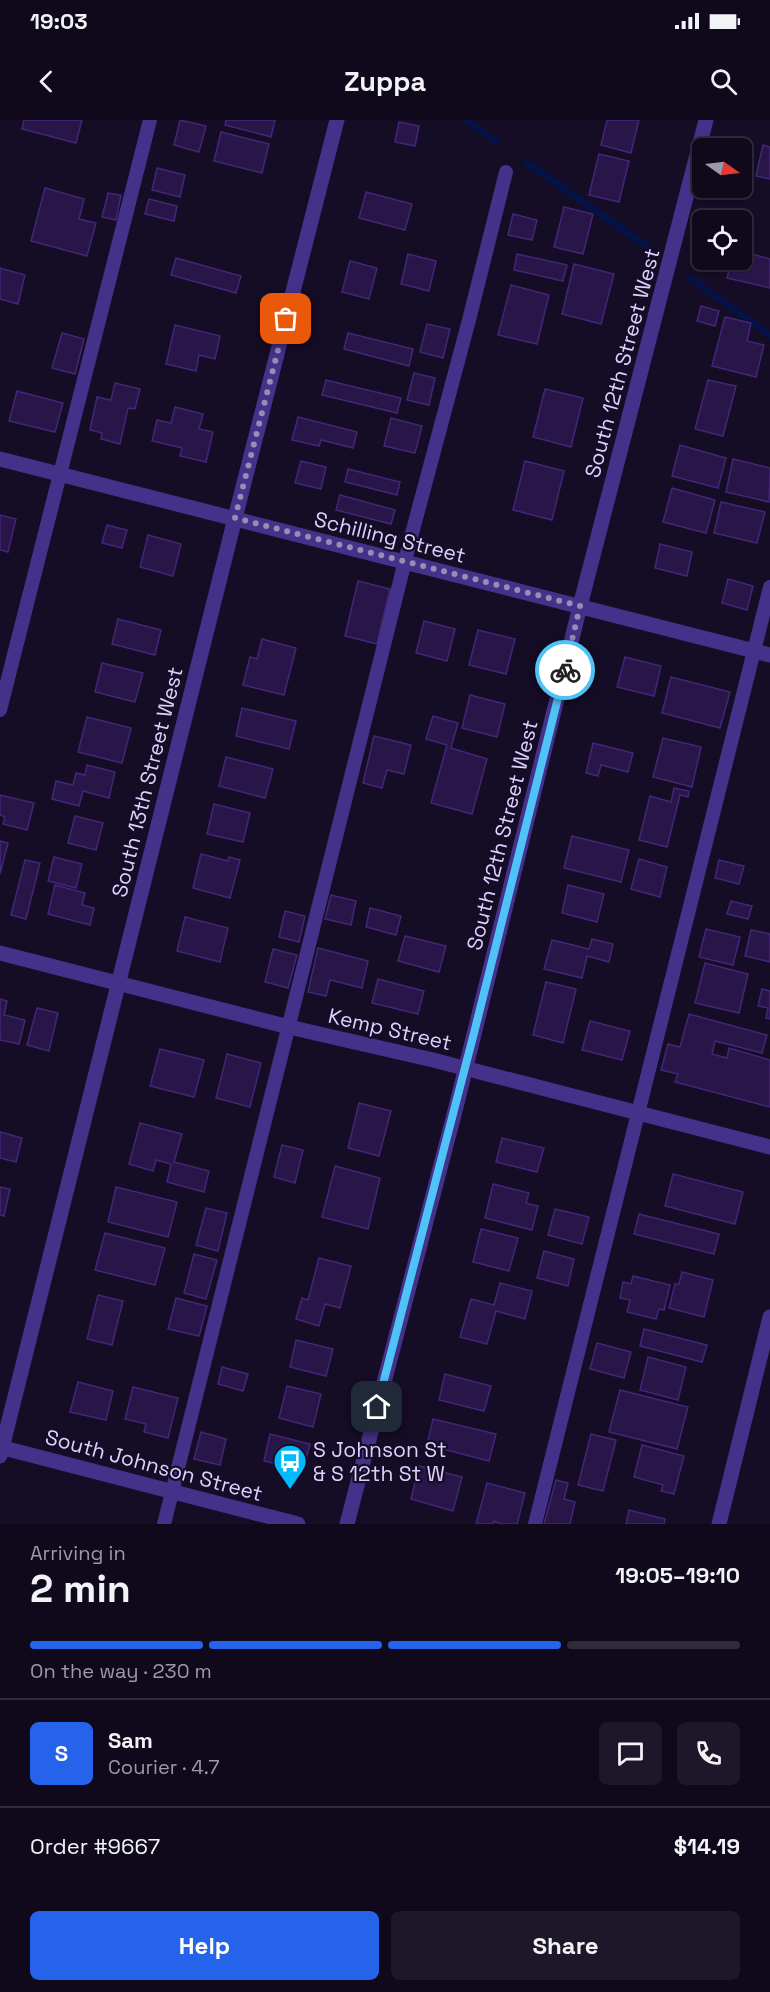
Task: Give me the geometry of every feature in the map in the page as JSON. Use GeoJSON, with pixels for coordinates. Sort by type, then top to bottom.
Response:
{"type":"FeatureCollection","features":[{"type":"Feature","properties":{"kind":"street","name":"South 13th Street West"},"geometry":{"type":"LineString","coordinates":[[1,1450],[337,120]]}},
{"type":"Feature","properties":{"kind":"street","name":"South 12th Street West"},"geometry":{"type":"LineString","coordinates":[[347,1524],[706,120]]}},
{"type":"Feature","properties":{"kind":"street","name":"Schilling Street"},"geometry":{"type":"LineString","coordinates":[[0,459],[770,655]]}},
{"type":"Feature","properties":{"kind":"street","name":"Kemp Street"},"geometry":{"type":"LineString","coordinates":[[0,952],[770,1147]]}},
{"type":"Feature","properties":{"kind":"street"},"geometry":{"type":"LineString","coordinates":[[719,1524],[770,1317]]}},
{"type":"Feature","properties":{"kind":"street","name":"South Johnson Street"},"geometry":{"type":"LineString","coordinates":[[1,1450],[298,1524]]}},
{"type":"Feature","properties":{"kind":"lane"},"geometry":{"type":"LineString","coordinates":[[0,710],[150,120]]}},
{"type":"Feature","properties":{"kind":"lane"},"geometry":{"type":"LineString","coordinates":[[164,1524],[405,562],[506,172]]}},
{"type":"Feature","properties":{"kind":"lane"},"geometry":{"type":"LineString","coordinates":[[535,1524],[770,587]]}},
{"type":"Feature","properties":{"kind":"building"},"geometry":{"type":"Polygon","coordinates":[[[24,120],[82,120],[76,143],[22,129],[24,120]]]}},
{"type":"Feature","properties":{"kind":"building"},"geometry":{"type":"Polygon","coordinates":[[[180,120],[206,126],[199,152],[174,145],[180,120]]]}},
{"type":"Feature","properties":{"kind":"building"},"geometry":{"type":"Polygon","coordinates":[[[226,120],[275,120],[271,137],[225,125],[226,120]]]}},
{"type":"Feature","properties":{"kind":"building"},"geometry":{"type":"Polygon","coordinates":[[[607,120],[639,120],[631,153],[601,145],[607,120]]]}},
{"type":"Feature","properties":{"kind":"building"},"geometry":{"type":"Polygon","coordinates":[[[399,122],[419,126],[415,146],[395,142],[399,122]]]}},
{"type":"Feature","properties":{"kind":"building"},"geometry":{"type":"Polygon","coordinates":[[[221,132],[269,144],[262,173],[214,161],[221,132]]]}},
{"type":"Feature","properties":{"kind":"building"},"geometry":{"type":"Polygon","coordinates":[[[763,145],[770,147],[770,179],[756,176],[763,145]]]}},
{"type":"Feature","properties":{"kind":"building"},"geometry":{"type":"Polygon","coordinates":[[[599,154],[629,161],[619,202],[589,195],[599,154]]]}},
{"type":"Feature","properties":{"kind":"building"},"geometry":{"type":"Polygon","coordinates":[[[157,168],[185,175],[180,197],[152,190],[157,168]]]}},
{"type":"Feature","properties":{"kind":"building"},"geometry":{"type":"Polygon","coordinates":[[[45,188],[84,199],[79,219],[96,223],[87,256],[31,241],[45,188]]]}},
{"type":"Feature","properties":{"kind":"building"},"geometry":{"type":"Polygon","coordinates":[[[366,192],[412,204],[405,230],[359,218],[366,192]]]}},
{"type":"Feature","properties":{"kind":"building"},"geometry":{"type":"Polygon","coordinates":[[[108,193],[121,195],[116,220],[102,217],[108,193]]]}},
{"type":"Feature","properties":{"kind":"building"},"geometry":{"type":"Polygon","coordinates":[[[149,199],[177,206],[174,221],[145,214],[149,199]]]}},
{"type":"Feature","properties":{"kind":"building"},"geometry":{"type":"Polygon","coordinates":[[[564,207],[593,214],[583,254],[554,247],[564,207]]]}},
{"type":"Feature","properties":{"kind":"building"},"geometry":{"type":"Polygon","coordinates":[[[513,214],[537,220],[532,240],[508,235],[513,214]]]}},
{"type":"Feature","properties":{"kind":"building"},"geometry":{"type":"Polygon","coordinates":[[[408,254],[436,261],[429,291],[401,284],[408,254]]]}},
{"type":"Feature","properties":{"kind":"building"},"geometry":{"type":"Polygon","coordinates":[[[517,254],[567,265],[563,281],[514,270],[517,254]]]}},
{"type":"Feature","properties":{"kind":"building"},"geometry":{"type":"Polygon","coordinates":[[[752,254],[770,259],[770,288],[727,278],[729,270],[752,270],[752,254]]]}},
{"type":"Feature","properties":{"kind":"building"},"geometry":{"type":"Polygon","coordinates":[[[176,258],[241,276],[236,293],[171,275],[176,258]]]}},
{"type":"Feature","properties":{"kind":"building"},"geometry":{"type":"Polygon","coordinates":[[[350,261],[377,268],[369,299],[342,292],[350,261]]]}},
{"type":"Feature","properties":{"kind":"building"},"geometry":{"type":"Polygon","coordinates":[[[574,264],[614,274],[601,324],[562,314],[574,264]]]}},
{"type":"Feature","properties":{"kind":"building"},"geometry":{"type":"Polygon","coordinates":[[[0,268],[25,275],[18,304],[0,299],[0,268]]]}},
{"type":"Feature","properties":{"kind":"building"},"geometry":{"type":"Polygon","coordinates":[[[511,285],[549,295],[537,344],[498,335],[511,285]]]}},
{"type":"Feature","properties":{"kind":"building"},"geometry":{"type":"Polygon","coordinates":[[[701,306],[719,311],[715,326],[697,321],[701,306]]]}},
{"type":"Feature","properties":{"kind":"building"},"geometry":{"type":"Polygon","coordinates":[[[725,317],[751,323],[747,341],[764,345],[756,377],[712,366],[725,317]]]}},
{"type":"Feature","properties":{"kind":"building"},"geometry":{"type":"Polygon","coordinates":[[[427,324],[450,329],[443,358],[420,352],[427,324]]]}},
{"type":"Feature","properties":{"kind":"building"},"geometry":{"type":"Polygon","coordinates":[[[175,325],[220,336],[215,359],[199,355],[196,371],[166,364],[175,325]]]}},
{"type":"Feature","properties":{"kind":"building"},"geometry":{"type":"Polygon","coordinates":[[[62,333],[84,339],[75,374],[52,368],[62,333]]]}},
{"type":"Feature","properties":{"kind":"building"},"geometry":{"type":"Polygon","coordinates":[[[348,333],[413,349],[409,366],[344,349],[348,333]]]}},
{"type":"Feature","properties":{"kind":"building"},"geometry":{"type":"Polygon","coordinates":[[[414,373],[435,378],[429,405],[407,400],[414,373]]]}},
{"type":"Feature","properties":{"kind":"building"},"geometry":{"type":"Polygon","coordinates":[[[326,380],[401,398],[397,413],[322,395],[326,380]]]}},
{"type":"Feature","properties":{"kind":"building"},"geometry":{"type":"Polygon","coordinates":[[[708,380],[736,386],[723,436],[695,429],[708,380]]]}},
{"type":"Feature","properties":{"kind":"building"},"geometry":{"type":"Polygon","coordinates":[[[115,383],[140,389],[135,409],[128,408],[120,444],[101,439],[102,433],[90,430],[97,397],[111,400],[115,383]]]}},
{"type":"Feature","properties":{"kind":"building"},"geometry":{"type":"Polygon","coordinates":[[[545,389],[583,398],[571,447],[533,437],[545,389]]]}},
{"type":"Feature","properties":{"kind":"building"},"geometry":{"type":"Polygon","coordinates":[[[17,391],[63,403],[55,432],[9,421],[17,391]]]}},
{"type":"Feature","properties":{"kind":"building"},"geometry":{"type":"Polygon","coordinates":[[[175,407],[203,414],[199,429],[213,432],[206,462],[180,456],[182,448],[152,441],[157,420],[171,423],[175,407]]]}},
{"type":"Feature","properties":{"kind":"building"},"geometry":{"type":"Polygon","coordinates":[[[298,417],[357,432],[353,448],[321,440],[319,446],[292,440],[298,417]]]}},
{"type":"Feature","properties":{"kind":"building"},"geometry":{"type":"Polygon","coordinates":[[[391,418],[422,426],[415,453],[384,446],[391,418]]]}},
{"type":"Feature","properties":{"kind":"building"},"geometry":{"type":"Polygon","coordinates":[[[680,445],[726,458],[718,488],[672,476],[680,445]]]}},
{"type":"Feature","properties":{"kind":"building"},"geometry":{"type":"Polygon","coordinates":[[[733,459],[770,468],[769,502],[726,492],[733,459]]]}},
{"type":"Feature","properties":{"kind":"building"},"geometry":{"type":"Polygon","coordinates":[[[301,461],[326,467],[321,489],[295,483],[301,461]]]}},
{"type":"Feature","properties":{"kind":"building"},"geometry":{"type":"Polygon","coordinates":[[[525,461],[564,471],[552,520],[513,510],[525,461]]]}},
{"type":"Feature","properties":{"kind":"building"},"geometry":{"type":"Polygon","coordinates":[[[348,469],[400,482],[397,495],[345,482],[348,469]]]}},
{"type":"Feature","properties":{"kind":"building"},"geometry":{"type":"Polygon","coordinates":[[[672,488],[715,500],[706,533],[663,522],[672,488]]]}},
{"type":"Feature","properties":{"kind":"building"},"geometry":{"type":"Polygon","coordinates":[[[340,495],[395,510],[391,524],[336,510],[340,495]]]}},
{"type":"Feature","properties":{"kind":"building"},"geometry":{"type":"Polygon","coordinates":[[[721,502],[765,512],[757,543],[714,533],[721,502]]]}},
{"type":"Feature","properties":{"kind":"building"},"geometry":{"type":"Polygon","coordinates":[[[0,515],[16,519],[8,552],[0,550],[0,515]]]}},
{"type":"Feature","properties":{"kind":"building"},"geometry":{"type":"Polygon","coordinates":[[[107,525],[127,530],[122,548],[102,543],[107,525]]]}},
{"type":"Feature","properties":{"kind":"building"},"geometry":{"type":"Polygon","coordinates":[[[148,535],[181,544],[173,576],[140,567],[148,535]]]}},
{"type":"Feature","properties":{"kind":"building"},"geometry":{"type":"Polygon","coordinates":[[[660,544],[692,552],[687,576],[655,568],[660,544]]]}},
{"type":"Feature","properties":{"kind":"building"},"geometry":{"type":"Polygon","coordinates":[[[728,579],[753,586],[747,610],[722,603],[728,579]]]}},
{"type":"Feature","properties":{"kind":"building"},"geometry":{"type":"Polygon","coordinates":[[[358,581],[390,589],[377,644],[345,636],[358,581]]]}},
{"type":"Feature","properties":{"kind":"building"},"geometry":{"type":"Polygon","coordinates":[[[118,619],[161,630],[155,655],[112,644],[118,619]]]}},
{"type":"Feature","properties":{"kind":"building"},"geometry":{"type":"Polygon","coordinates":[[[424,621],[455,629],[447,661],[416,653],[424,621]]]}},
{"type":"Feature","properties":{"kind":"building"},"geometry":{"type":"Polygon","coordinates":[[[478,630],[515,639],[506,674],[469,665],[478,630]]]}},
{"type":"Feature","properties":{"kind":"building"},"geometry":{"type":"Polygon","coordinates":[[[262,639],[296,648],[284,695],[243,685],[250,657],[257,659],[262,639]]]}},
{"type":"Feature","properties":{"kind":"building"},"geometry":{"type":"Polygon","coordinates":[[[625,657],[661,666],[654,696],[617,687],[625,657]]]}},
{"type":"Feature","properties":{"kind":"building"},"geometry":{"type":"Polygon","coordinates":[[[102,663],[143,673],[135,702],[95,692],[102,663]]]}},
{"type":"Feature","properties":{"kind":"building"},"geometry":{"type":"Polygon","coordinates":[[[671,677],[730,692],[720,728],[662,713],[671,677]]]}},
{"type":"Feature","properties":{"kind":"building"},"geometry":{"type":"Polygon","coordinates":[[[470,695],[505,704],[497,737],[462,728],[470,695]]]}},
{"type":"Feature","properties":{"kind":"building"},"geometry":{"type":"Polygon","coordinates":[[[242,708],[296,721],[289,749],[236,736],[242,708]]]}},
{"type":"Feature","properties":{"kind":"building"},"geometry":{"type":"Polygon","coordinates":[[[433,716],[458,723],[451,748],[487,759],[472,814],[431,803],[447,745],[426,739],[433,716]]]}},
{"type":"Feature","properties":{"kind":"building"},"geometry":{"type":"Polygon","coordinates":[[[87,717],[131,728],[122,763],[78,752],[87,717]]]}},
{"type":"Feature","properties":{"kind":"building"},"geometry":{"type":"Polygon","coordinates":[[[374,736],[411,745],[404,774],[387,770],[382,788],[363,783],[374,736]]]}},
{"type":"Feature","properties":{"kind":"building"},"geometry":{"type":"Polygon","coordinates":[[[663,738],[701,747],[692,787],[653,777],[663,738]]]}},
{"type":"Feature","properties":{"kind":"building"},"geometry":{"type":"Polygon","coordinates":[[[593,743],[633,753],[628,772],[601,765],[598,776],[586,773],[593,743]]]}},
{"type":"Feature","properties":{"kind":"building"},"geometry":{"type":"Polygon","coordinates":[[[226,757],[273,769],[265,798],[219,786],[226,757]]]}},
{"type":"Feature","properties":{"kind":"building"},"geometry":{"type":"Polygon","coordinates":[[[87,765],[115,772],[109,798],[83,791],[79,806],[52,799],[56,781],[73,785],[76,773],[85,775],[87,765]]]}},
{"type":"Feature","properties":{"kind":"building"},"geometry":{"type":"Polygon","coordinates":[[[674,788],[689,791],[688,797],[680,795],[667,847],[639,840],[650,796],[671,802],[674,788]]]}},
{"type":"Feature","properties":{"kind":"building"},"geometry":{"type":"Polygon","coordinates":[[[0,795],[34,803],[27,830],[3,824],[5,817],[0,815],[0,795]]]}},
{"type":"Feature","properties":{"kind":"building"},"geometry":{"type":"Polygon","coordinates":[[[214,804],[250,813],[243,842],[207,834],[214,804]]]}},
{"type":"Feature","properties":{"kind":"building"},"geometry":{"type":"Polygon","coordinates":[[[75,816],[103,823],[96,850],[68,843],[75,816]]]}},
{"type":"Feature","properties":{"kind":"building"},"geometry":{"type":"Polygon","coordinates":[[[572,836],[629,850],[621,882],[564,868],[572,836]]]}},
{"type":"Feature","properties":{"kind":"building"},"geometry":{"type":"Polygon","coordinates":[[[0,841],[8,843],[0,874],[0,841]]]}},
{"type":"Feature","properties":{"kind":"building"},"geometry":{"type":"Polygon","coordinates":[[[201,854],[228,861],[229,857],[240,860],[230,898],[193,888],[201,854]]]}},
{"type":"Feature","properties":{"kind":"building"},"geometry":{"type":"Polygon","coordinates":[[[54,857],[82,864],[76,888],[48,881],[54,857]]]}},
{"type":"Feature","properties":{"kind":"building"},"geometry":{"type":"Polygon","coordinates":[[[639,859],[667,867],[660,897],[631,889],[639,859]]]}},
{"type":"Feature","properties":{"kind":"building"},"geometry":{"type":"Polygon","coordinates":[[[25,860],[40,863],[26,919],[11,915],[25,860]]]}},
{"type":"Feature","properties":{"kind":"building"},"geometry":{"type":"Polygon","coordinates":[[[719,860],[744,866],[739,884],[715,878],[719,860]]]}},
{"type":"Feature","properties":{"kind":"building"},"geometry":{"type":"Polygon","coordinates":[[[55,885],[85,893],[82,905],[94,908],[90,925],[48,914],[55,885]]]}},
{"type":"Feature","properties":{"kind":"building"},"geometry":{"type":"Polygon","coordinates":[[[568,885],[604,894],[597,922],[562,913],[568,885]]]}},
{"type":"Feature","properties":{"kind":"building"},"geometry":{"type":"Polygon","coordinates":[[[331,895],[356,901],[351,925],[325,919],[331,895]]]}},
{"type":"Feature","properties":{"kind":"building"},"geometry":{"type":"Polygon","coordinates":[[[731,901],[752,906],[748,919],[727,914],[731,901]]]}},
{"type":"Feature","properties":{"kind":"building"},"geometry":{"type":"Polygon","coordinates":[[[370,908],[401,916],[396,935],[366,927],[370,908]]]}},
{"type":"Feature","properties":{"kind":"building"},"geometry":{"type":"Polygon","coordinates":[[[285,911],[305,916],[299,942],[279,937],[285,911]]]}},
{"type":"Feature","properties":{"kind":"building"},"geometry":{"type":"Polygon","coordinates":[[[185,917],[228,928],[220,962],[177,951],[185,917]]]}},
{"type":"Feature","properties":{"kind":"building"},"geometry":{"type":"Polygon","coordinates":[[[706,929],[740,937],[733,965],[699,957],[706,929]]]}},
{"type":"Feature","properties":{"kind":"building"},"geometry":{"type":"Polygon","coordinates":[[[751,930],[770,934],[770,962],[745,956],[751,930]]]}},
{"type":"Feature","properties":{"kind":"building"},"geometry":{"type":"Polygon","coordinates":[[[405,936],[446,946],[439,972],[398,961],[405,936]]]}},
{"type":"Feature","properties":{"kind":"building"},"geometry":{"type":"Polygon","coordinates":[[[592,939],[613,944],[609,962],[587,956],[582,978],[544,969],[552,940],[589,949],[592,939]]]}},
{"type":"Feature","properties":{"kind":"building"},"geometry":{"type":"Polygon","coordinates":[[[318,948],[368,961],[362,988],[330,980],[326,996],[308,992],[318,948]]]}},
{"type":"Feature","properties":{"kind":"building"},"geometry":{"type":"Polygon","coordinates":[[[273,949],[297,955],[288,988],[265,982],[273,949]]]}},
{"type":"Feature","properties":{"kind":"building"},"geometry":{"type":"Polygon","coordinates":[[[705,963],[748,974],[739,1013],[695,1003],[705,963]]]}},
{"type":"Feature","properties":{"kind":"building"},"geometry":{"type":"Polygon","coordinates":[[[378,979],[424,991],[418,1014],[372,1003],[378,979]]]}},
{"type":"Feature","properties":{"kind":"building"},"geometry":{"type":"Polygon","coordinates":[[[546,982],[576,989],[563,1043],[533,1035],[546,982]]]}},
{"type":"Feature","properties":{"kind":"building"},"geometry":{"type":"Polygon","coordinates":[[[762,989],[770,991],[770,1019],[766,1018],[768,1008],[758,1006],[762,989]]]}},
{"type":"Feature","properties":{"kind":"building"},"geometry":{"type":"Polygon","coordinates":[[[0,999],[7,1001],[4,1015],[25,1020],[19,1044],[0,1040],[0,999]]]}},
{"type":"Feature","properties":{"kind":"building"},"geometry":{"type":"Polygon","coordinates":[[[37,1008],[58,1013],[49,1051],[27,1045],[37,1008]]]}},
{"type":"Feature","properties":{"kind":"building"},"geometry":{"type":"Polygon","coordinates":[[[689,1014],[767,1035],[762,1053],[715,1041],[712,1054],[727,1058],[729,1048],[770,1060],[770,1107],[675,1082],[678,1074],[661,1070],[668,1044],[680,1047],[689,1014]]]}},
{"type":"Feature","properties":{"kind":"building"},"geometry":{"type":"Polygon","coordinates":[[[590,1021],[630,1031],[622,1060],[582,1050],[590,1021]]]}},
{"type":"Feature","properties":{"kind":"building"},"geometry":{"type":"Polygon","coordinates":[[[160,1049],[204,1060],[194,1097],[150,1086],[160,1049]]]}},
{"type":"Feature","properties":{"kind":"building"},"geometry":{"type":"Polygon","coordinates":[[[227,1054],[261,1063],[250,1107],[216,1098],[227,1054]]]}},
{"type":"Feature","properties":{"kind":"building"},"geometry":{"type":"Polygon","coordinates":[[[359,1103],[391,1111],[379,1156],[348,1148],[359,1103]]]}},
{"type":"Feature","properties":{"kind":"building"},"geometry":{"type":"Polygon","coordinates":[[[140,1123],[182,1134],[174,1162],[209,1171],[204,1192],[167,1182],[171,1164],[156,1160],[153,1171],[129,1164],[140,1123]]]}},
{"type":"Feature","properties":{"kind":"building"},"geometry":{"type":"Polygon","coordinates":[[[0,1132],[22,1138],[16,1162],[0,1158],[0,1132]]]}},
{"type":"Feature","properties":{"kind":"building"},"geometry":{"type":"Polygon","coordinates":[[[502,1138],[544,1148],[537,1172],[496,1162],[502,1138]]]}},
{"type":"Feature","properties":{"kind":"building"},"geometry":{"type":"Polygon","coordinates":[[[282,1145],[303,1150],[295,1183],[274,1177],[282,1145]]]}},
{"type":"Feature","properties":{"kind":"building"},"geometry":{"type":"Polygon","coordinates":[[[335,1166],[380,1178],[368,1229],[322,1217],[335,1166]]]}},
{"type":"Feature","properties":{"kind":"building"},"geometry":{"type":"Polygon","coordinates":[[[673,1174],[743,1192],[735,1224],[665,1206],[673,1174]]]}},
{"type":"Feature","properties":{"kind":"building"},"geometry":{"type":"Polygon","coordinates":[[[493,1184],[529,1193],[526,1203],[538,1206],[532,1230],[485,1218],[493,1184]]]}},
{"type":"Feature","properties":{"kind":"building"},"geometry":{"type":"Polygon","coordinates":[[[0,1187],[10,1189],[4,1216],[0,1215],[0,1187]]]}},
{"type":"Feature","properties":{"kind":"building"},"geometry":{"type":"Polygon","coordinates":[[[116,1187],[177,1202],[168,1237],[108,1222],[116,1187]]]}},
{"type":"Feature","properties":{"kind":"building"},"geometry":{"type":"Polygon","coordinates":[[[206,1208],[227,1213],[218,1251],[196,1245],[206,1208]]]}},
{"type":"Feature","properties":{"kind":"building"},"geometry":{"type":"Polygon","coordinates":[[[555,1209],[589,1217],[582,1244],[548,1235],[555,1209]]]}},
{"type":"Feature","properties":{"kind":"building"},"geometry":{"type":"Polygon","coordinates":[[[639,1214],[719,1234],[714,1254],[634,1234],[639,1214]]]}},
{"type":"Feature","properties":{"kind":"building"},"geometry":{"type":"Polygon","coordinates":[[[481,1229],[518,1238],[509,1271],[473,1262],[481,1229]]]}},
{"type":"Feature","properties":{"kind":"building"},"geometry":{"type":"Polygon","coordinates":[[[105,1233],[165,1248],[155,1285],[95,1270],[105,1233]]]}},
{"type":"Feature","properties":{"kind":"building"},"geometry":{"type":"Polygon","coordinates":[[[544,1251],[574,1259],[568,1286],[537,1278],[544,1251]]]}},
{"type":"Feature","properties":{"kind":"building"},"geometry":{"type":"Polygon","coordinates":[[[194,1254],[217,1260],[206,1299],[184,1293],[194,1254]]]}},
{"type":"Feature","properties":{"kind":"building"},"geometry":{"type":"Polygon","coordinates":[[[319,1258],[351,1266],[340,1308],[325,1304],[319,1326],[296,1319],[302,1298],[308,1300],[319,1258]]]}},
{"type":"Feature","properties":{"kind":"building"},"geometry":{"type":"Polygon","coordinates":[[[682,1272],[713,1280],[704,1317],[669,1308],[675,1284],[679,1284],[682,1272]]]}},
{"type":"Feature","properties":{"kind":"building"},"geometry":{"type":"Polygon","coordinates":[[[633,1276],[670,1285],[664,1310],[659,1309],[656,1319],[627,1312],[630,1300],[620,1298],[623,1282],[631,1284],[633,1276]]]}},
{"type":"Feature","properties":{"kind":"building"},"geometry":{"type":"Polygon","coordinates":[[[500,1283],[532,1291],[525,1319],[496,1311],[487,1344],[460,1337],[471,1299],[494,1305],[500,1283]]]}},
{"type":"Feature","properties":{"kind":"building"},"geometry":{"type":"Polygon","coordinates":[[[98,1295],[123,1301],[112,1345],[87,1339],[98,1295]]]}},
{"type":"Feature","properties":{"kind":"building"},"geometry":{"type":"Polygon","coordinates":[[[176,1298],[207,1306],[199,1336],[168,1329],[176,1298]]]}},
{"type":"Feature","properties":{"kind":"building"},"geometry":{"type":"Polygon","coordinates":[[[644,1329],[707,1345],[702,1362],[640,1346],[644,1329]]]}},
{"type":"Feature","properties":{"kind":"building"},"geometry":{"type":"Polygon","coordinates":[[[296,1340],[333,1349],[326,1376],[290,1367],[296,1340]]]}},
{"type":"Feature","properties":{"kind":"building"},"geometry":{"type":"Polygon","coordinates":[[[597,1343],[631,1352],[624,1378],[590,1369],[597,1343]]]}},
{"type":"Feature","properties":{"kind":"building"},"geometry":{"type":"Polygon","coordinates":[[[648,1357],[686,1367],[678,1400],[640,1390],[648,1357]]]}},
{"type":"Feature","properties":{"kind":"building"},"geometry":{"type":"Polygon","coordinates":[[[222,1367],[248,1374],[243,1391],[218,1384],[222,1367]]]}},
{"type":"Feature","properties":{"kind":"building"},"geometry":{"type":"Polygon","coordinates":[[[445,1374],[491,1386],[484,1411],[439,1400],[445,1374]]]}},
{"type":"Feature","properties":{"kind":"building"},"geometry":{"type":"Polygon","coordinates":[[[78,1382],[113,1391],[106,1420],[70,1412],[78,1382]]]}},
{"type":"Feature","properties":{"kind":"building"},"geometry":{"type":"Polygon","coordinates":[[[287,1386],[321,1394],[313,1427],[279,1418],[287,1386]]]}},
{"type":"Feature","properties":{"kind":"building"},"geometry":{"type":"Polygon","coordinates":[[[133,1387],[178,1398],[168,1438],[144,1432],[146,1424],[125,1419],[133,1387]]]}},
{"type":"Feature","properties":{"kind":"building"},"geometry":{"type":"Polygon","coordinates":[[[620,1390],[688,1407],[677,1449],[609,1432],[620,1390]]]}},
{"type":"Feature","properties":{"kind":"building"},"geometry":{"type":"Polygon","coordinates":[[[433,1419],[496,1434],[489,1461],[427,1445],[433,1419]]]}},
{"type":"Feature","properties":{"kind":"building"},"geometry":{"type":"Polygon","coordinates":[[[201,1432],[226,1439],[220,1465],[194,1459],[201,1432]]]}},
{"type":"Feature","properties":{"kind":"building"},"geometry":{"type":"Polygon","coordinates":[[[270,1434],[310,1444],[303,1470],[264,1461],[270,1434]]]}},
{"type":"Feature","properties":{"kind":"building"},"geometry":{"type":"Polygon","coordinates":[[[591,1434],[616,1440],[603,1491],[578,1485],[591,1434]]]}},
{"type":"Feature","properties":{"kind":"building"},"geometry":{"type":"Polygon","coordinates":[[[642,1445],[684,1456],[674,1494],[661,1491],[663,1485],[634,1477],[642,1445]]]}},
{"type":"Feature","properties":{"kind":"building"},"geometry":{"type":"Polygon","coordinates":[[[419,1466],[462,1477],[453,1511],[411,1499],[419,1466]]]}},
{"type":"Feature","properties":{"kind":"building"},"geometry":{"type":"Polygon","coordinates":[[[556,1480],[568,1483],[564,1499],[575,1502],[570,1524],[544,1524],[556,1480]]]}},
{"type":"Feature","properties":{"kind":"building"},"geometry":{"type":"Polygon","coordinates":[[[487,1483],[525,1493],[517,1524],[501,1524],[494,1521],[493,1524],[476,1524],[487,1483]]]}},
{"type":"Feature","properties":{"kind":"building"},"geometry":{"type":"Polygon","coordinates":[[[629,1510],[665,1519],[664,1524],[626,1524],[629,1510]]]}},
{"type":"Feature","properties":{"kind":"waterway"},"geometry":{"type":"LineString","coordinates":[[466,120],[496,141]]}},
{"type":"Feature","properties":{"kind":"waterway"},"geometry":{"type":"LineString","coordinates":[[527,163],[647,246]]}},
{"type":"Feature","properties":{"kind":"waterway"},"geometry":{"type":"LineString","coordinates":[[690,278],[770,335]]}},
{"type":"Feature","properties":{"kind":"way so far"},"geometry":{"type":"LineString","coordinates":[[286,319],[235,518],[580,606],[565,670]]}},
{"type":"Feature","properties":{"kind":"place","name":"S Johnson St & S 12th St W"},"geometry":{"type":"Point","coordinates":[290,1490]}},
{"type":"Feature","properties":{"kind":"route"},"geometry":{"type":"LineString","coordinates":[[377,1407],[565,670]]}}]}
